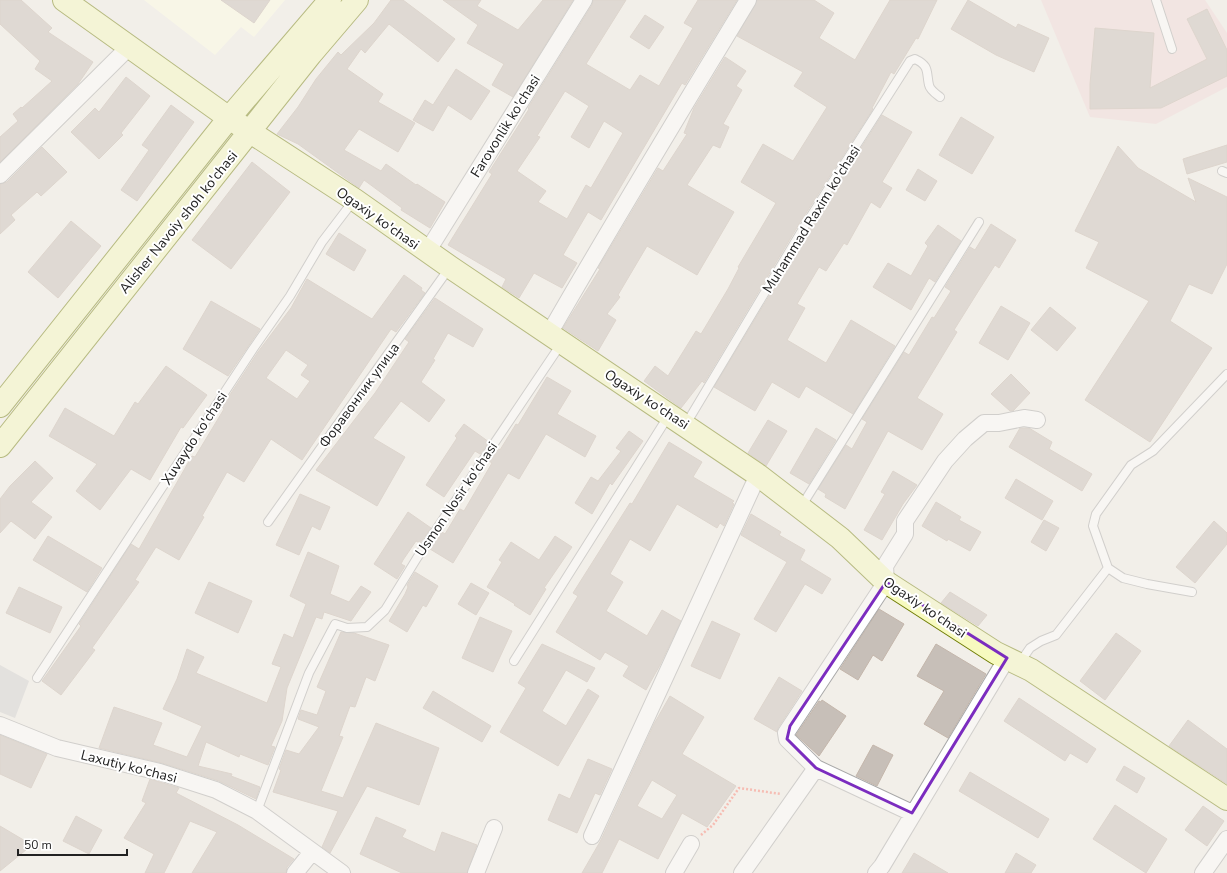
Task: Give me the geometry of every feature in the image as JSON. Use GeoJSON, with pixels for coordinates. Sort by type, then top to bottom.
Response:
{"type":"FeatureCollection","features":[{"type":"Feature","properties":{"kind":"street","name":"Ogaxiy ko'chasi"},"geometry":{"type":"LineString","coordinates":[[64,0],[229,118],[354,200],[427,252],[758,475],[802,507],[840,538],[886,582],[996,653],[1030,670],[1227,800]]}},
{"type":"Feature","properties":{"kind":"street","name":"Alisher Navoiy shoh ko'chasi"},"geometry":{"type":"LineString","coordinates":[[0,406],[229,118],[330,0]]}},
{"type":"Feature","properties":{"kind":"street","name":"Alisher Navoiy shoh ko'chasi"},"geometry":{"type":"LineString","coordinates":[[0,446],[311,54],[357,0]]}},
{"type":"Feature","properties":{"kind":"street","name":"Farovonlik ko'chasi"},"geometry":{"type":"LineString","coordinates":[[427,252],[584,0]]}},
{"type":"Feature","properties":{"kind":"street"},"geometry":{"type":"LineString","coordinates":[[555,338],[597,250],[670,132],[748,0]]}},
{"type":"Feature","properties":{"kind":"street"},"geometry":{"type":"LineString","coordinates":[[0,175],[129,47]]}},
{"type":"Feature","properties":{"kind":"street"},"geometry":{"type":"LineString","coordinates":[[912,813],[816,768],[787,739],[786,733],[886,582],[885,566],[905,534],[905,521],[945,461],[965,439],[984,423],[999,423],[1024,418],[1037,420]]}},
{"type":"Feature","properties":{"kind":"street"},"geometry":{"type":"LineString","coordinates":[[592,836],[758,475]]}},
{"type":"Feature","properties":{"kind":"street"},"geometry":{"type":"LineString","coordinates":[[876,873],[882,866],[912,813],[1013,661]]}},
{"type":"Feature","properties":{"kind":"street","name":"Laxutiy ko'chasi"},"geometry":{"type":"LineString","coordinates":[[0,725],[57,748],[160,772],[216,790],[257,811],[342,873]]}},
{"type":"Feature","properties":{"kind":"street"},"geometry":{"type":"LineString","coordinates":[[742,873],[816,768]]}},
{"type":"Feature","properties":{"kind":"street"},"geometry":{"type":"LineString","coordinates":[[476,873],[494,828]]}},
{"type":"Feature","properties":{"kind":"street"},"geometry":{"type":"LineString","coordinates":[[1203,873],[1227,838]]}},
{"type":"Feature","properties":{"kind":"street"},"geometry":{"type":"LineString","coordinates":[[674,873],[691,844]]}},
{"type":"Feature","properties":{"kind":"street"},"geometry":{"type":"LineString","coordinates":[[295,873],[312,852]]}},
{"type":"Feature","properties":{"kind":"lane"},"geometry":{"type":"LineString","coordinates":[[1156,0],[1172,49]]}},
{"type":"Feature","properties":{"kind":"lane","name":"Muhammad Raxim ko'chasi"},"geometry":{"type":"LineString","coordinates":[[678,420],[910,61],[915,59],[923,63],[928,72],[929,87],[940,98]]}},
{"type":"Feature","properties":{"kind":"lane","name":"Xuvaydo ko'chasi"},"geometry":{"type":"LineString","coordinates":[[37,678],[252,349],[290,296],[322,242],[354,200]]}},
{"type":"Feature","properties":{"kind":"lane"},"geometry":{"type":"LineString","coordinates":[[802,507],[979,222]]}},
{"type":"Feature","properties":{"kind":"lane","name":"Форавонлик улица"},"geometry":{"type":"LineString","coordinates":[[268,522],[450,267]]}},
{"type":"Feature","properties":{"kind":"lane","name":"Usmon Nosir ko'chasi"},"geometry":{"type":"LineString","coordinates":[[257,811],[309,673],[336,624],[347,628],[367,627],[384,610],[447,513],[555,338]]}},
{"type":"Feature","properties":{"kind":"lane"},"geometry":{"type":"LineString","coordinates":[[1192,592],[1129,579],[1108,568],[1093,526],[1096,514],[1131,465],[1153,451],[1227,374]]}},
{"type":"Feature","properties":{"kind":"lane"},"geometry":{"type":"LineString","coordinates":[[514,660],[678,420]]}},
{"type":"Feature","properties":{"kind":"lane"},"geometry":{"type":"LineString","coordinates":[[1013,661],[1041,641],[1056,635],[1108,568]]}},
{"type":"Feature","properties":{"kind":"path"},"geometry":{"type":"LineString","coordinates":[[691,844],[712,826],[739,788],[797,796]]}},
{"type":"Feature","properties":{"kind":"highlighted area"},"geometry":{"type":"Polygon","coordinates":[[[886,582],[1007,658],[912,813],[816,768],[787,739],[790,726],[886,582]]]}},
{"type":"Feature","properties":{"kind":"shaded area"},"geometry":{"type":"Polygon","coordinates":[[[144,0],[285,0],[254,37],[241,27],[215,55],[144,0]]]}},
{"type":"Feature","properties":{"kind":"shaded area"},"geometry":{"type":"Polygon","coordinates":[[[1041,0],[1205,0],[1227,33],[1227,87],[1156,124],[1090,117],[1041,0]]]}},
{"type":"Feature","properties":{"kind":"shaded area"},"geometry":{"type":"Polygon","coordinates":[[[0,665],[29,681],[15,718],[0,712],[0,665]]]}},
{"type":"Feature","properties":{"kind":"building"},"geometry":{"type":"Polygon","coordinates":[[[0,0],[21,0],[52,28],[48,32],[93,62],[78,84],[0,162],[0,137],[18,121],[13,114],[21,107],[22,108],[52,81],[35,69],[40,61],[0,24],[0,0]]]}},
{"type":"Feature","properties":{"kind":"building"},"geometry":{"type":"Polygon","coordinates":[[[221,0],[270,0],[254,23],[221,0]]]}},
{"type":"Feature","properties":{"kind":"building"},"geometry":{"type":"Polygon","coordinates":[[[391,0],[403,0],[455,39],[438,62],[389,24],[365,53],[361,49],[347,69],[383,94],[378,102],[415,123],[398,152],[359,129],[344,150],[381,171],[386,164],[416,185],[417,184],[445,202],[430,228],[401,210],[402,208],[364,180],[359,188],[298,144],[277,134],[298,107],[316,79],[338,52],[341,55],[374,23],[391,0]]]}},
{"type":"Feature","properties":{"kind":"building"},"geometry":{"type":"Polygon","coordinates":[[[443,0],[481,0],[477,6],[518,30],[543,0],[573,0],[513,97],[492,85],[504,64],[467,43],[478,25],[443,0]]]}},
{"type":"Feature","properties":{"kind":"building"},"geometry":{"type":"Polygon","coordinates":[[[593,0],[626,0],[586,64],[630,90],[640,75],[659,86],[693,28],[684,23],[698,0],[737,0],[685,85],[682,83],[601,220],[588,212],[563,255],[577,263],[562,288],[534,273],[519,298],[502,287],[506,279],[448,245],[492,174],[489,172],[592,5],[593,0]],[[565,91],[537,136],[540,137],[517,171],[546,191],[538,202],[567,219],[586,185],[591,188],[623,133],[604,121],[589,148],[571,137],[589,106],[565,91]]]}},
{"type":"Feature","properties":{"kind":"building"},"geometry":{"type":"Polygon","coordinates":[[[757,0],[814,0],[834,13],[819,38],[855,60],[890,0],[937,0],[918,39],[916,38],[894,74],[891,72],[872,108],[873,109],[799,224],[704,383],[702,381],[681,408],[644,381],[655,366],[668,376],[696,331],[701,334],[776,203],[741,182],[763,144],[793,161],[827,107],[794,86],[803,72],[737,36],[757,0]]]}},
{"type":"Feature","properties":{"kind":"building"},"geometry":{"type":"Polygon","coordinates":[[[968,0],[1016,28],[1018,24],[1049,38],[1034,72],[996,55],[951,29],[968,0]]]}},
{"type":"Feature","properties":{"kind":"building"},"geometry":{"type":"Polygon","coordinates":[[[1207,9],[1227,50],[1227,76],[1161,108],[1090,109],[1090,84],[1095,28],[1154,33],[1150,88],[1207,59],[1187,19],[1207,9]]]}},
{"type":"Feature","properties":{"kind":"building"},"geometry":{"type":"Polygon","coordinates":[[[645,15],[664,27],[649,49],[630,37],[645,15]]]}},
{"type":"Feature","properties":{"kind":"building"},"geometry":{"type":"Polygon","coordinates":[[[725,57],[746,71],[736,86],[742,90],[723,124],[729,127],[720,148],[713,145],[687,185],[734,212],[697,275],[647,246],[618,295],[620,297],[607,314],[616,320],[598,351],[563,328],[600,269],[598,268],[658,168],[663,171],[687,134],[684,133],[694,108],[725,57]]]}},
{"type":"Feature","properties":{"kind":"building"},"geometry":{"type":"Polygon","coordinates":[[[456,69],[490,91],[471,120],[448,105],[433,131],[413,120],[425,100],[433,105],[456,69]]]}},
{"type":"Feature","properties":{"kind":"building"},"geometry":{"type":"Polygon","coordinates":[[[126,77],[150,96],[121,133],[123,135],[99,159],[71,132],[95,108],[99,112],[126,77]]]}},
{"type":"Feature","properties":{"kind":"building"},"geometry":{"type":"Polygon","coordinates":[[[171,105],[194,122],[137,201],[121,190],[149,150],[142,145],[171,105]]]}},
{"type":"Feature","properties":{"kind":"building"},"geometry":{"type":"Polygon","coordinates":[[[882,115],[912,132],[882,182],[892,188],[880,208],[871,202],[847,245],[844,243],[826,271],[819,267],[797,304],[805,308],[787,340],[826,363],[851,320],[895,346],[853,414],[806,386],[799,398],[772,382],[755,411],[714,387],[809,230],[882,115]]]}},
{"type":"Feature","properties":{"kind":"building"},"geometry":{"type":"Polygon","coordinates":[[[961,117],[994,137],[972,174],[939,155],[961,117]]]}},
{"type":"Feature","properties":{"kind":"building"},"geometry":{"type":"Polygon","coordinates":[[[1227,145],[1227,162],[1187,174],[1183,159],[1227,145]]]}},
{"type":"Feature","properties":{"kind":"building"},"geometry":{"type":"Polygon","coordinates":[[[1118,146],[1138,168],[1196,202],[1188,178],[1227,197],[1227,264],[1212,294],[1189,284],[1170,321],[1212,348],[1150,442],[1085,400],[1149,301],[1086,268],[1099,242],[1075,231],[1118,146]]]}},
{"type":"Feature","properties":{"kind":"building"},"geometry":{"type":"Polygon","coordinates":[[[42,147],[67,172],[41,196],[37,192],[11,215],[15,220],[0,234],[0,184],[7,182],[42,147]]]}},
{"type":"Feature","properties":{"kind":"building"},"geometry":{"type":"Polygon","coordinates":[[[252,162],[290,192],[231,269],[192,240],[252,162]]]}},
{"type":"Feature","properties":{"kind":"building"},"geometry":{"type":"Polygon","coordinates":[[[918,169],[937,181],[925,201],[906,190],[918,169]]]}},
{"type":"Feature","properties":{"kind":"building"},"geometry":{"type":"Polygon","coordinates":[[[71,221],[101,246],[58,298],[28,272],[71,221]]]}},
{"type":"Feature","properties":{"kind":"building"},"geometry":{"type":"Polygon","coordinates":[[[991,224],[1016,240],[999,268],[995,265],[979,290],[954,330],[957,332],[917,398],[943,414],[922,450],[888,431],[845,509],[825,497],[826,494],[818,489],[846,445],[852,449],[867,422],[862,419],[904,352],[909,355],[932,317],[934,318],[951,291],[945,287],[970,247],[975,250],[991,224]]]}},
{"type":"Feature","properties":{"kind":"building"},"geometry":{"type":"Polygon","coordinates":[[[938,225],[961,241],[935,282],[929,278],[911,310],[873,287],[888,263],[911,276],[928,246],[925,243],[938,225]]]}},
{"type":"Feature","properties":{"kind":"building"},"geometry":{"type":"Polygon","coordinates":[[[339,233],[366,250],[354,271],[326,254],[339,233]]]}},
{"type":"Feature","properties":{"kind":"building"},"geometry":{"type":"Polygon","coordinates":[[[404,275],[422,288],[421,290],[425,293],[396,332],[391,329],[302,460],[271,439],[244,482],[227,472],[202,516],[204,517],[179,560],[156,547],[135,580],[139,582],[92,648],[95,650],[61,695],[42,681],[81,626],[79,624],[131,544],[139,549],[192,456],[195,457],[224,409],[222,407],[258,352],[291,308],[307,279],[372,319],[404,275]],[[286,350],[266,378],[297,399],[310,381],[301,375],[308,365],[286,350]]]}},
{"type":"Feature","properties":{"kind":"building"},"geometry":{"type":"Polygon","coordinates":[[[435,298],[483,329],[473,347],[448,333],[433,359],[435,360],[421,382],[445,400],[429,422],[401,401],[373,438],[405,457],[377,506],[316,470],[375,393],[409,342],[405,339],[435,298]]]}},
{"type":"Feature","properties":{"kind":"building"},"geometry":{"type":"Polygon","coordinates":[[[211,301],[260,329],[228,376],[183,349],[211,301]]]}},
{"type":"Feature","properties":{"kind":"building"},"geometry":{"type":"Polygon","coordinates":[[[1001,306],[1030,323],[1008,360],[979,343],[1001,306]]]}},
{"type":"Feature","properties":{"kind":"building"},"geometry":{"type":"Polygon","coordinates":[[[1050,307],[1076,328],[1057,351],[1031,330],[1050,307]]]}},
{"type":"Feature","properties":{"kind":"building"},"geometry":{"type":"Polygon","coordinates":[[[166,366],[207,395],[183,428],[181,427],[150,480],[131,469],[100,510],[76,491],[97,464],[49,436],[65,408],[114,436],[135,402],[138,404],[166,366]]]}},
{"type":"Feature","properties":{"kind":"building"},"geometry":{"type":"Polygon","coordinates":[[[1011,374],[1030,393],[1013,411],[1010,411],[991,394],[1011,374]]]}},
{"type":"Feature","properties":{"kind":"building"},"geometry":{"type":"Polygon","coordinates":[[[547,377],[571,391],[557,414],[596,436],[585,457],[546,434],[519,479],[508,473],[453,563],[430,549],[442,532],[445,534],[460,509],[464,511],[492,463],[489,461],[498,448],[500,450],[516,424],[518,425],[547,377]]]}},
{"type":"Feature","properties":{"kind":"building"},"geometry":{"type":"Polygon","coordinates":[[[768,420],[787,431],[766,466],[748,453],[768,420]]]}},
{"type":"Feature","properties":{"kind":"building"},"geometry":{"type":"Polygon","coordinates":[[[464,424],[489,442],[480,454],[475,451],[444,497],[426,485],[457,438],[455,436],[464,424]]]}},
{"type":"Feature","properties":{"kind":"building"},"geometry":{"type":"Polygon","coordinates":[[[816,428],[836,440],[809,484],[790,473],[816,428]]]}},
{"type":"Feature","properties":{"kind":"building"},"geometry":{"type":"Polygon","coordinates":[[[1020,428],[1029,428],[1052,442],[1049,449],[1092,474],[1082,491],[1009,447],[1020,428]]]}},
{"type":"Feature","properties":{"kind":"building"},"geometry":{"type":"Polygon","coordinates":[[[629,431],[643,441],[612,485],[610,483],[592,514],[575,503],[591,477],[598,481],[621,451],[616,448],[629,431]]]}},
{"type":"Feature","properties":{"kind":"building"},"geometry":{"type":"Polygon","coordinates":[[[669,442],[702,462],[693,477],[734,501],[732,503],[734,504],[724,526],[720,523],[717,528],[677,504],[650,551],[630,539],[610,574],[623,582],[606,611],[647,636],[662,610],[681,621],[646,690],[623,676],[629,666],[605,652],[600,660],[556,632],[578,596],[573,593],[630,503],[632,504],[669,442]]]}},
{"type":"Feature","properties":{"kind":"building"},"geometry":{"type":"Polygon","coordinates":[[[35,461],[53,478],[31,502],[52,517],[35,539],[11,521],[0,533],[0,499],[10,486],[35,461]]]}},
{"type":"Feature","properties":{"kind":"building"},"geometry":{"type":"Polygon","coordinates":[[[893,471],[917,485],[903,504],[882,540],[864,530],[885,494],[881,492],[893,471]]]}},
{"type":"Feature","properties":{"kind":"building"},"geometry":{"type":"Polygon","coordinates":[[[1016,479],[1053,501],[1042,520],[1005,498],[1016,479]]]}},
{"type":"Feature","properties":{"kind":"building"},"geometry":{"type":"Polygon","coordinates":[[[300,494],[330,507],[320,530],[312,526],[299,555],[276,545],[300,494]]]}},
{"type":"Feature","properties":{"kind":"building"},"geometry":{"type":"Polygon","coordinates":[[[936,502],[961,517],[959,520],[981,532],[970,551],[948,539],[947,541],[922,526],[936,502]]]}},
{"type":"Feature","properties":{"kind":"building"},"geometry":{"type":"Polygon","coordinates":[[[408,512],[431,528],[420,543],[416,541],[403,560],[401,564],[405,566],[397,579],[374,564],[408,512]]]}},
{"type":"Feature","properties":{"kind":"building"},"geometry":{"type":"Polygon","coordinates":[[[751,514],[781,532],[779,535],[805,550],[800,560],[831,579],[822,594],[805,584],[776,632],[754,619],[787,562],[741,535],[751,514]]]}},
{"type":"Feature","properties":{"kind":"building"},"geometry":{"type":"Polygon","coordinates":[[[1044,520],[1059,528],[1046,551],[1031,542],[1044,520]]]}},
{"type":"Feature","properties":{"kind":"building"},"geometry":{"type":"Polygon","coordinates":[[[1214,521],[1227,533],[1227,544],[1195,583],[1176,567],[1214,521]]]}},
{"type":"Feature","properties":{"kind":"building"},"geometry":{"type":"Polygon","coordinates":[[[48,536],[102,568],[87,592],[33,560],[48,536]]]}},
{"type":"Feature","properties":{"kind":"building"},"geometry":{"type":"Polygon","coordinates":[[[555,536],[572,547],[544,588],[546,589],[530,615],[487,587],[502,562],[499,560],[511,542],[539,560],[555,536]]]}},
{"type":"Feature","properties":{"kind":"building"},"geometry":{"type":"Polygon","coordinates":[[[308,552],[339,566],[330,594],[349,602],[361,586],[371,592],[351,621],[324,612],[322,619],[316,617],[287,688],[282,721],[271,746],[275,747],[268,765],[240,754],[239,757],[206,742],[198,766],[232,774],[231,776],[260,787],[256,799],[219,781],[162,763],[99,748],[114,707],[162,723],[153,745],[187,757],[202,726],[163,709],[177,679],[187,649],[204,657],[196,673],[267,703],[281,667],[272,664],[284,634],[293,638],[306,604],[290,596],[308,552]]]}},
{"type":"Feature","properties":{"kind":"building"},"geometry":{"type":"Polygon","coordinates":[[[415,572],[438,586],[426,607],[423,605],[407,632],[389,621],[405,594],[408,587],[407,585],[415,572]]]}},
{"type":"Feature","properties":{"kind":"building"},"geometry":{"type":"Polygon","coordinates":[[[209,582],[252,601],[238,633],[195,613],[209,582]]]}},
{"type":"Feature","properties":{"kind":"building"},"geometry":{"type":"Polygon","coordinates":[[[471,583],[489,593],[476,615],[458,604],[471,583]]]}},
{"type":"Feature","properties":{"kind":"building"},"geometry":{"type":"Polygon","coordinates":[[[19,587],[62,607],[50,633],[6,613],[19,587]]]}},
{"type":"Feature","properties":{"kind":"building"},"geometry":{"type":"Polygon","coordinates":[[[950,592],[987,615],[978,626],[941,603],[950,592]]]}},
{"type":"Feature","properties":{"kind":"building"},"geometry":{"type":"Polygon","coordinates":[[[879,609],[904,624],[882,661],[873,655],[858,680],[840,669],[879,609]]]}},
{"type":"Feature","properties":{"kind":"building"},"geometry":{"type":"Polygon","coordinates":[[[480,617],[512,631],[493,672],[462,658],[480,617]]]}},
{"type":"Feature","properties":{"kind":"building"},"geometry":{"type":"Polygon","coordinates":[[[712,621],[740,634],[720,679],[691,666],[712,621]]]}},
{"type":"Feature","properties":{"kind":"building"},"geometry":{"type":"Polygon","coordinates":[[[341,632],[354,633],[389,645],[375,681],[366,677],[355,707],[350,706],[339,736],[343,737],[321,791],[343,798],[376,723],[439,748],[419,805],[367,786],[330,853],[322,847],[338,811],[273,792],[286,750],[299,754],[319,727],[298,719],[301,710],[317,715],[326,691],[317,687],[341,632]]]}},
{"type":"Feature","properties":{"kind":"building"},"geometry":{"type":"Polygon","coordinates":[[[1116,633],[1141,651],[1105,700],[1080,681],[1116,633]]]}},
{"type":"Feature","properties":{"kind":"building"},"geometry":{"type":"Polygon","coordinates":[[[542,644],[595,668],[587,682],[566,670],[542,711],[566,726],[588,689],[599,696],[558,766],[500,732],[526,688],[518,683],[542,644]]]}},
{"type":"Feature","properties":{"kind":"building"},"geometry":{"type":"Polygon","coordinates":[[[936,644],[986,674],[948,738],[924,724],[944,691],[917,676],[936,644]]]}},
{"type":"Feature","properties":{"kind":"building"},"geometry":{"type":"Polygon","coordinates":[[[779,677],[802,691],[778,728],[777,732],[754,719],[779,677]]]}},
{"type":"Feature","properties":{"kind":"building"},"geometry":{"type":"Polygon","coordinates":[[[433,691],[491,726],[482,742],[423,708],[433,691]]]}},
{"type":"Feature","properties":{"kind":"building"},"geometry":{"type":"Polygon","coordinates":[[[670,696],[704,717],[682,754],[736,786],[707,827],[682,813],[658,859],[619,839],[602,873],[582,873],[601,840],[654,724],[670,696]],[[652,780],[637,806],[662,819],[677,795],[652,780]]]}},
{"type":"Feature","properties":{"kind":"building"},"geometry":{"type":"Polygon","coordinates":[[[1019,698],[1096,749],[1087,763],[1070,753],[1065,761],[1004,721],[1019,698]]]}},
{"type":"Feature","properties":{"kind":"building"},"geometry":{"type":"Polygon","coordinates":[[[822,700],[846,716],[819,756],[796,735],[819,701],[821,702],[822,700]]]}},
{"type":"Feature","properties":{"kind":"building"},"geometry":{"type":"Polygon","coordinates":[[[1188,720],[1227,749],[1227,784],[1169,746],[1188,720]]]}},
{"type":"Feature","properties":{"kind":"building"},"geometry":{"type":"Polygon","coordinates":[[[0,735],[47,754],[31,788],[0,774],[0,735]]]}},
{"type":"Feature","properties":{"kind":"building"},"geometry":{"type":"Polygon","coordinates":[[[873,745],[893,755],[877,786],[856,776],[873,745]]]}},
{"type":"Feature","properties":{"kind":"building"},"geometry":{"type":"Polygon","coordinates":[[[588,759],[612,769],[600,795],[595,793],[577,833],[548,820],[559,794],[570,799],[588,759]]]}},
{"type":"Feature","properties":{"kind":"building"},"geometry":{"type":"Polygon","coordinates":[[[1124,766],[1145,778],[1137,793],[1116,780],[1124,766]]]}},
{"type":"Feature","properties":{"kind":"building"},"geometry":{"type":"Polygon","coordinates":[[[970,772],[1049,819],[1038,838],[959,791],[970,772]]]}},
{"type":"Feature","properties":{"kind":"building"},"geometry":{"type":"Polygon","coordinates":[[[150,779],[179,788],[176,793],[238,825],[294,859],[287,867],[286,873],[192,873],[217,832],[190,821],[164,873],[145,873],[154,854],[124,838],[146,803],[142,801],[150,779]]]}},
{"type":"Feature","properties":{"kind":"building"},"geometry":{"type":"Polygon","coordinates":[[[1115,805],[1167,839],[1146,873],[1093,839],[1115,805]]]}},
{"type":"Feature","properties":{"kind":"building"},"geometry":{"type":"Polygon","coordinates":[[[1203,806],[1224,821],[1207,846],[1185,830],[1203,806]]]}},
{"type":"Feature","properties":{"kind":"building"},"geometry":{"type":"Polygon","coordinates":[[[76,816],[102,830],[89,854],[63,841],[76,816]]]}},
{"type":"Feature","properties":{"kind":"building"},"geometry":{"type":"Polygon","coordinates":[[[376,817],[406,830],[402,837],[435,852],[442,832],[477,845],[467,873],[402,873],[360,854],[376,817]]]}},
{"type":"Feature","properties":{"kind":"building"},"geometry":{"type":"Polygon","coordinates":[[[0,826],[32,845],[0,871],[0,826]]]}},
{"type":"Feature","properties":{"kind":"building"},"geometry":{"type":"Polygon","coordinates":[[[914,853],[948,873],[902,873],[914,853]]]}},
{"type":"Feature","properties":{"kind":"building"},"geometry":{"type":"Polygon","coordinates":[[[1016,853],[1036,865],[1031,873],[1005,873],[1016,853]]]}}]}
